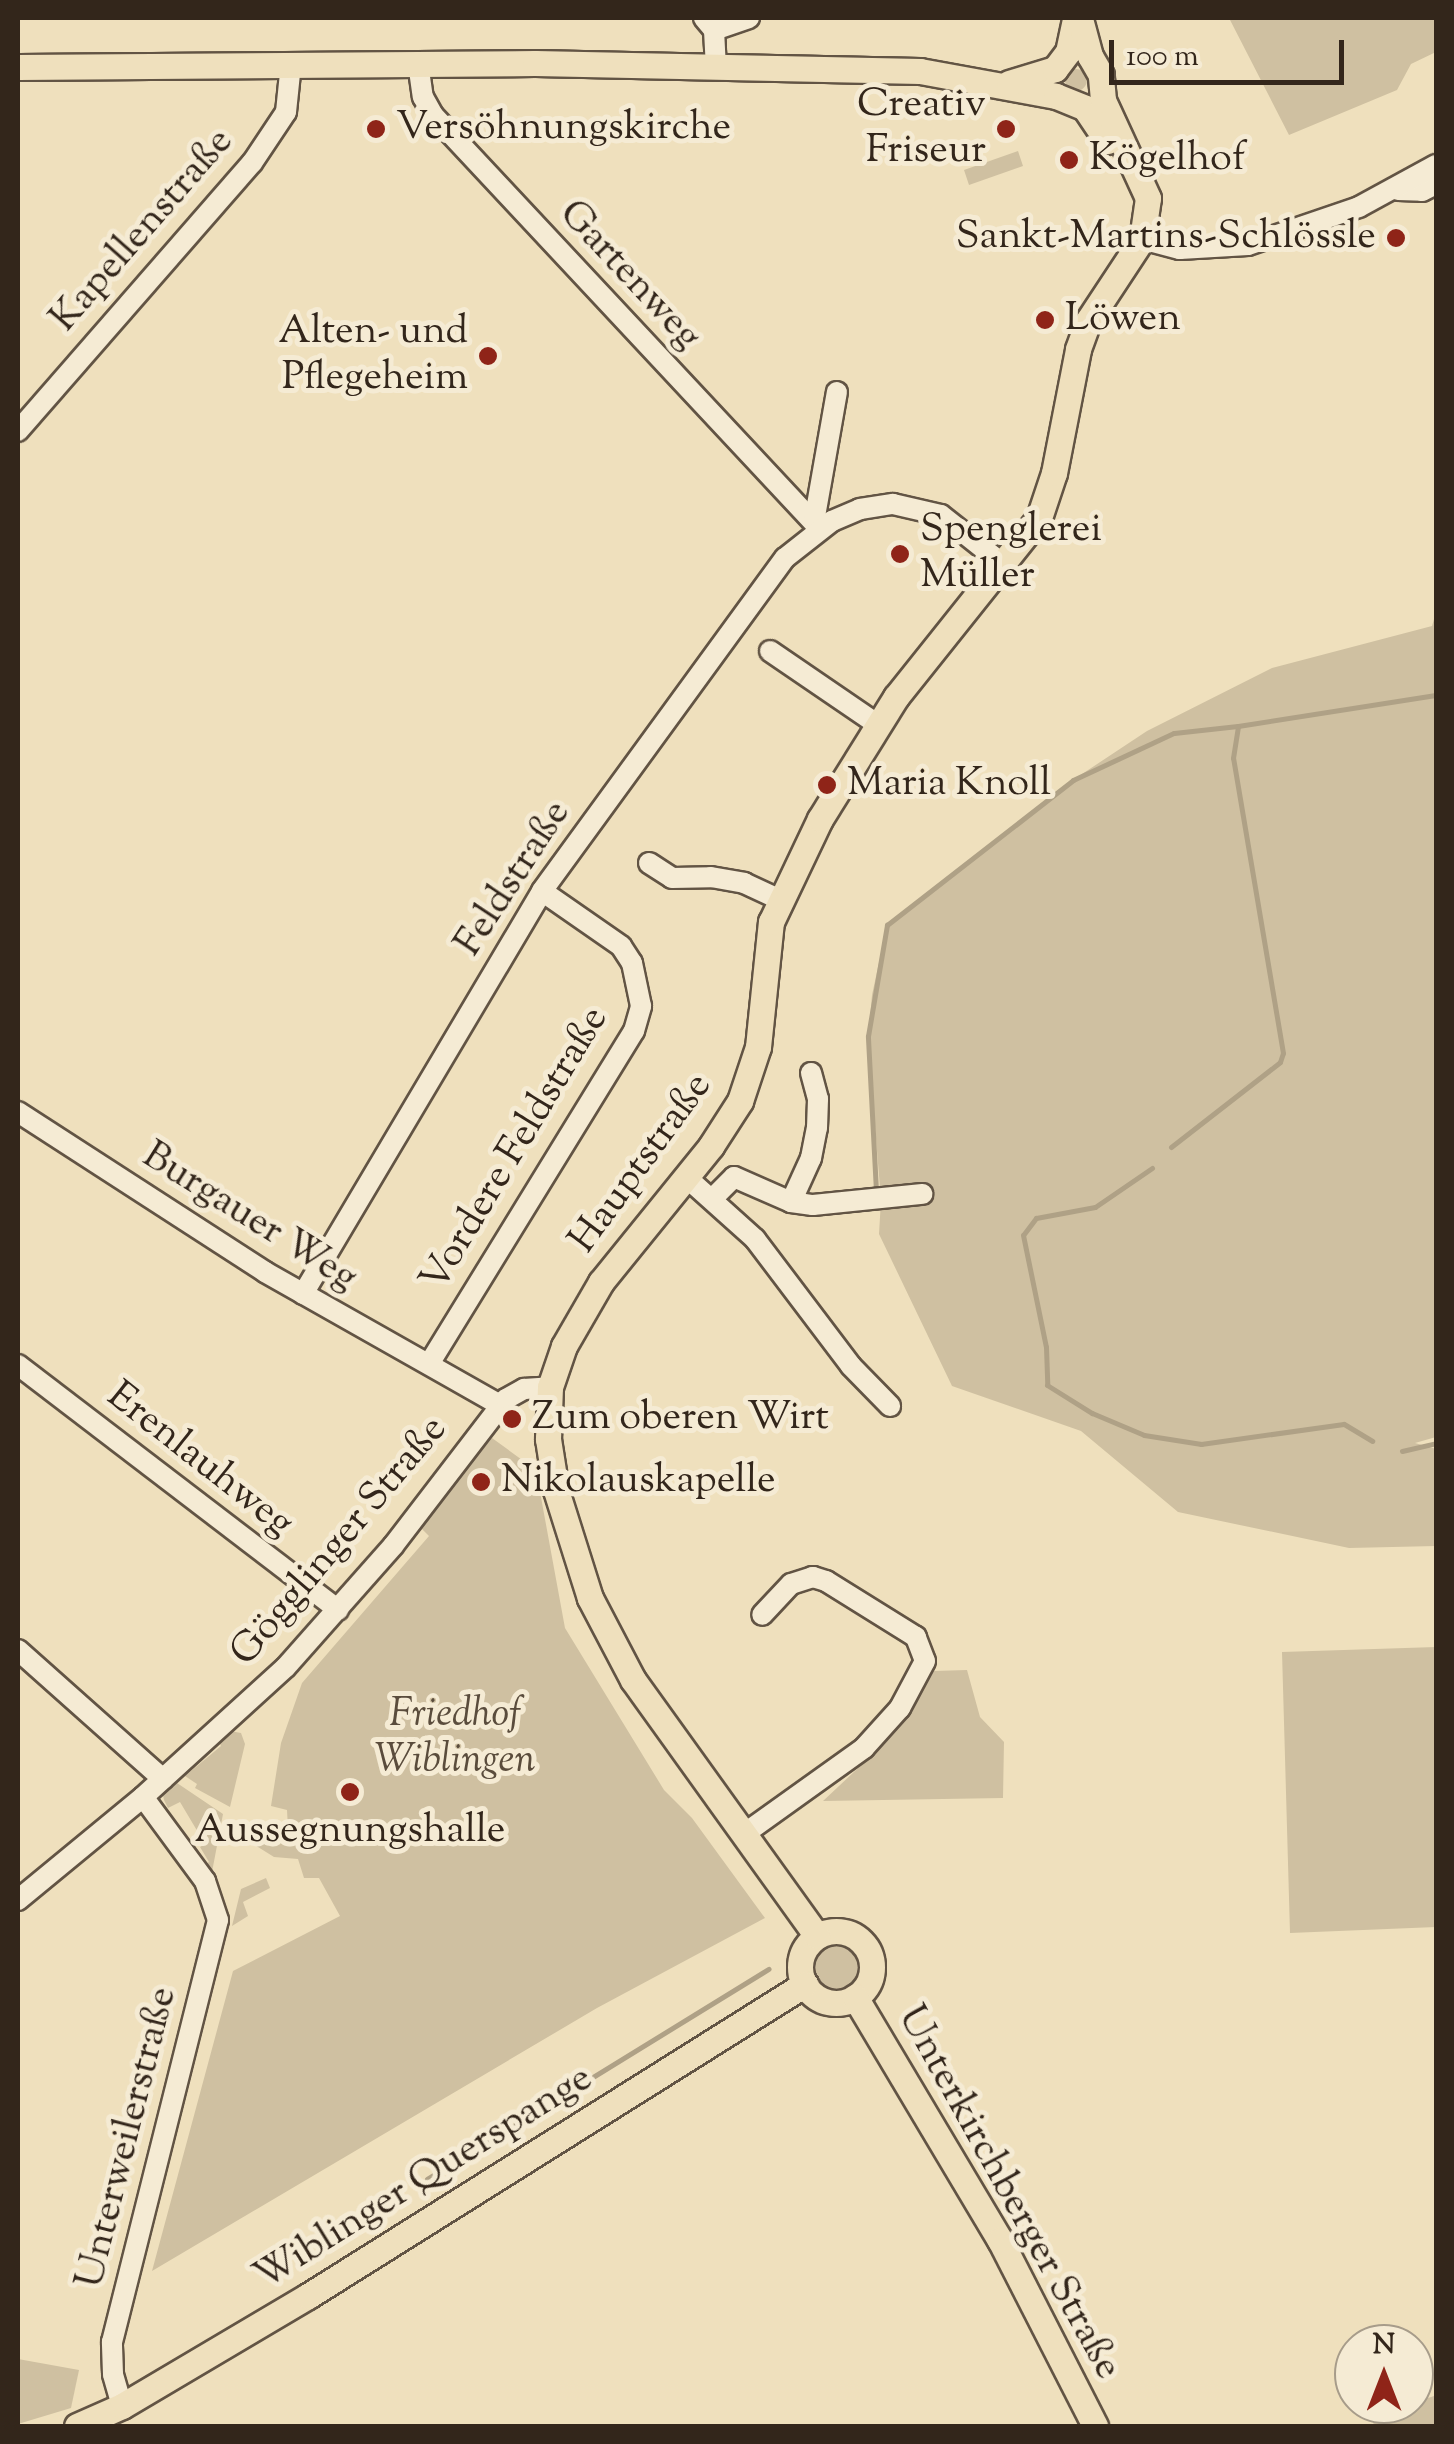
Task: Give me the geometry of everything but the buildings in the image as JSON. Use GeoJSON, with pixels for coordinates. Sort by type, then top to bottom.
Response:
{"type":"FeatureCollection","features":[{"type":"Feature","properties":{"kind":"main road"},"geometry":{"type":"LineString","coordinates":[[1078,18],[1102,75],[1104,104],[1143,179],[1148,198],[1144,228]]}},
{"type":"Feature","properties":{"kind":"main road"},"geometry":{"type":"LineString","coordinates":[[1078,18],[1053,85],[1096,122],[1144,228]]}},
{"type":"Feature","properties":{"kind":"main road"},"geometry":{"type":"LineString","coordinates":[[991,84],[1030,79],[1078,55],[1093,61]]}},
{"type":"Feature","properties":{"kind":"main road"},"geometry":{"type":"LineString","coordinates":[[18,67],[418,63],[920,71],[1068,101],[1091,100],[1101,87]]}},
{"type":"Feature","properties":{"kind":"main road","name":"Hauptstraße"},"geometry":{"type":"LineString","coordinates":[[549,1396],[564,1346],[591,1298],[732,1116],[752,1072],[767,938],[779,898],[877,724],[952,623],[1026,538],[1048,494],[1078,349],[1144,228]]}},
{"type":"Feature","properties":{"kind":"main road"},"geometry":{"type":"LineString","coordinates":[[549,1396],[556,1490],[578,1565],[604,1626],[633,1680],[817,1936]]}},
{"type":"Feature","properties":{"kind":"main road"},"geometry":{"type":"LineString","coordinates":[[849,1934],[866,1947],[870,1980],[855,1997],[844,2002],[822,2000],[805,1984],[800,1963],[817,1936],[849,1934]]}},
{"type":"Feature","properties":{"kind":"main road","name":"Wiblinger Querspange"},"geometry":{"type":"LineString","coordinates":[[78,2426],[122,2406],[308,2296],[805,1984]]}},
{"type":"Feature","properties":{"kind":"main road","name":"Unterkirchberger Straße"},"geometry":{"type":"LineString","coordinates":[[855,1997],[1000,2240],[1095,2426]]}},
{"type":"Feature","properties":{"kind":"street"},"geometry":{"type":"LineString","coordinates":[[716,66],[709,24],[749,18]]}},
{"type":"Feature","properties":{"kind":"street","name":"Gartenweg"},"geometry":{"type":"LineString","coordinates":[[418,63],[423,97],[432,113],[817,525]]}},
{"type":"Feature","properties":{"kind":"street","name":"Kapellenstraße"},"geometry":{"type":"LineString","coordinates":[[18,431],[252,163],[286,112],[291,64]]}},
{"type":"Feature","properties":{"kind":"street"},"geometry":{"type":"LineString","coordinates":[[1144,228],[1180,249],[1248,245],[1313,226],[1396,190],[1436,165]]}},
{"type":"Feature","properties":{"kind":"street"},"geometry":{"type":"LineString","coordinates":[[1396,190],[1422,191],[1436,184]]}},
{"type":"Feature","properties":{"kind":"street"},"geometry":{"type":"LineString","coordinates":[[817,525],[836,392]]}},
{"type":"Feature","properties":{"kind":"street","name":"Feldstraße"},"geometry":{"type":"LineString","coordinates":[[303,1294],[542,891],[772,575],[817,525],[877,504],[919,507],[951,521],[1004,565]]}},
{"type":"Feature","properties":{"kind":"street"},"geometry":{"type":"LineString","coordinates":[[770,652],[877,724]]}},
{"type":"Feature","properties":{"kind":"street"},"geometry":{"type":"LineString","coordinates":[[649,862],[672,878],[711,877],[744,883],[779,898]]}},
{"type":"Feature","properties":{"kind":"street","name":"Vordere Feldstraße"},"geometry":{"type":"LineString","coordinates":[[429,1364],[634,1031],[641,1006],[632,962],[621,946],[542,891]]}},
{"type":"Feature","properties":{"kind":"street"},"geometry":{"type":"LineString","coordinates":[[791,1202],[811,1158],[817,1128],[818,1099],[811,1073]]}},
{"type":"Feature","properties":{"kind":"street","name":"Burgauer Weg"},"geometry":{"type":"LineString","coordinates":[[18,1112],[303,1294],[500,1405]]}},
{"type":"Feature","properties":{"kind":"street"},"geometry":{"type":"LineString","coordinates":[[686,1177],[755,1240],[851,1366],[890,1406]]}},
{"type":"Feature","properties":{"kind":"street"},"geometry":{"type":"LineString","coordinates":[[712,1199],[734,1177],[791,1202],[836,1205],[922,1194]]}},
{"type":"Feature","properties":{"kind":"street","name":"Erenlauhweg"},"geometry":{"type":"LineString","coordinates":[[18,1365],[338,1610]]}},
{"type":"Feature","properties":{"kind":"street","name":"Gögglinger Straße"},"geometry":{"type":"LineString","coordinates":[[18,1900],[144,1797],[274,1678],[393,1546],[500,1405],[524,1389],[549,1396]]}},
{"type":"Feature","properties":{"kind":"street"},"geometry":{"type":"LineString","coordinates":[[744,1834],[864,1748],[900,1708],[926,1661],[916,1637],[826,1581],[813,1578],[791,1584],[762,1615]]}},
{"type":"Feature","properties":{"kind":"street"},"geometry":{"type":"LineString","coordinates":[[18,1650],[163,1780]]}},
{"type":"Feature","properties":{"kind":"street","name":"Unterweilerstraße"},"geometry":{"type":"LineString","coordinates":[[122,2406],[113,2374],[112,2342],[217,1926],[210,1889],[144,1797]]}},
{"type":"Feature","properties":{"kind":"green space"},"geometry":{"type":"Polygon","coordinates":[[[1229,18],[1436,18],[1436,52],[1411,64],[1397,90],[1289,135],[1229,18]]]}},
{"type":"Feature","properties":{"kind":"green space"},"geometry":{"type":"Polygon","coordinates":[[[1076,69],[1084,72],[1084,88],[1076,91],[1068,88],[1065,80],[1068,72],[1076,69]]]}},
{"type":"Feature","properties":{"kind":"green space"},"geometry":{"type":"Polygon","coordinates":[[[1018,151],[1023,166],[969,185],[964,170],[1018,151]]]}},
{"type":"Feature","properties":{"kind":"green space"},"geometry":{"type":"Polygon","coordinates":[[[1436,612],[1436,1437],[1415,1443],[1436,1449],[1436,1546],[1349,1548],[1178,1512],[1081,1431],[952,1386],[879,1234],[881,1200],[868,1040],[872,995],[887,925],[1073,780],[1147,731],[1272,668],[1432,626],[1436,612]]]}},
{"type":"Feature","properties":{"kind":"green space","name":"Friedhof Wiblingen"},"geometry":{"type":"Polygon","coordinates":[[[492,1438],[536,1470],[565,1628],[664,1790],[692,1818],[765,1918],[597,2008],[152,2271],[233,1971],[340,1916],[319,1878],[304,1878],[298,1859],[274,1857],[253,1844],[257,1829],[283,1835],[288,1829],[287,1810],[271,1806],[281,1743],[302,1683],[429,1536],[419,1526],[492,1438]]]}},
{"type":"Feature","properties":{"kind":"green space"},"geometry":{"type":"Polygon","coordinates":[[[1436,1647],[1436,1927],[1290,1933],[1282,1652],[1436,1647]]]}},
{"type":"Feature","properties":{"kind":"green space"},"geometry":{"type":"Polygon","coordinates":[[[967,1670],[980,1717],[1004,1742],[1003,1798],[823,1801],[887,1741],[934,1671],[967,1670]]]}},
{"type":"Feature","properties":{"kind":"green space"},"geometry":{"type":"Polygon","coordinates":[[[230,1731],[241,1733],[245,1744],[230,1807],[195,1788],[197,1784],[185,1776],[221,1746],[218,1740],[230,1731]]]}},
{"type":"Feature","properties":{"kind":"green space"},"geometry":{"type":"Polygon","coordinates":[[[177,1783],[223,1814],[212,1872],[203,1866],[209,1862],[200,1847],[205,1844],[180,1802],[168,1808],[164,1800],[163,1795],[177,1783]]]}},
{"type":"Feature","properties":{"kind":"green space"},"geometry":{"type":"Polygon","coordinates":[[[266,1878],[270,1888],[243,1902],[248,1916],[232,1926],[241,1889],[266,1878]]]}},
{"type":"Feature","properties":{"kind":"green space"},"geometry":{"type":"Polygon","coordinates":[[[836,1932],[861,1942],[871,1967],[861,1992],[836,2002],[811,1992],[801,1967],[811,1942],[836,1932]]]}},
{"type":"Feature","properties":{"kind":"green space"},"geometry":{"type":"Polygon","coordinates":[[[18,2359],[79,2370],[71,2408],[18,2424],[18,2359]]]}},
{"type":"Feature","properties":{"kind":"green space"},"geometry":{"type":"Polygon","coordinates":[[[1434,2396],[1436,2426],[1374,2426],[1434,2424],[1434,2396]]]}},
{"type":"Feature","properties":{"kind":"waterway"},"geometry":{"type":"LineString","coordinates":[[1171,1147],[1280,1062],[1283,1053],[1233,758],[1238,726],[1436,695]]}},
{"type":"Feature","properties":{"kind":"waterway"},"geometry":{"type":"LineString","coordinates":[[876,1191],[868,1036],[887,925],[1073,780],[1174,733],[1238,726]]}},
{"type":"Feature","properties":{"kind":"waterway"},"geometry":{"type":"LineString","coordinates":[[1152,1168],[1095,1207],[1036,1218],[1023,1235],[1046,1347],[1047,1385],[1092,1413],[1144,1435],[1201,1444],[1344,1424],[1372,1441]]}},
{"type":"Feature","properties":{"kind":"waterway"},"geometry":{"type":"LineString","coordinates":[[1402,1451],[1436,1443]]}},
{"type":"Feature","properties":{"kind":"waterway"},"geometry":{"type":"LineString","coordinates":[[427,2179],[769,1969]]}},
{"type":"Feature","properties":{"kind":"place","name":"Versöhnungskirche"},"geometry":{"type":"Point","coordinates":[376,129]}},
{"type":"Feature","properties":{"kind":"place","name":"Creativ Friseur"},"geometry":{"type":"Point","coordinates":[1006,129]}},
{"type":"Feature","properties":{"kind":"place","name":"Kögelhof"},"geometry":{"type":"Point","coordinates":[1069,160]}},
{"type":"Feature","properties":{"kind":"place","name":"Sankt-Martins-Schlössle"},"geometry":{"type":"Point","coordinates":[1396,238]}},
{"type":"Feature","properties":{"kind":"place","name":"Löwen"},"geometry":{"type":"Point","coordinates":[1045,320]}},
{"type":"Feature","properties":{"kind":"place","name":"Alten- und Pflegeheim"},"geometry":{"type":"Point","coordinates":[488,356]}},
{"type":"Feature","properties":{"kind":"place","name":"Spenglerei Müller"},"geometry":{"type":"Point","coordinates":[900,554]}},
{"type":"Feature","properties":{"kind":"place","name":"Maria Knoll"},"geometry":{"type":"Point","coordinates":[827,785]}},
{"type":"Feature","properties":{"kind":"place","name":"Zum oberen Wirt"},"geometry":{"type":"Point","coordinates":[512,1419]}},
{"type":"Feature","properties":{"kind":"place","name":"Nikolauskapelle"},"geometry":{"type":"Point","coordinates":[481,1482]}},
{"type":"Feature","properties":{"kind":"place","name":"Aussegnungshalle"},"geometry":{"type":"Point","coordinates":[350,1792]}}]}
